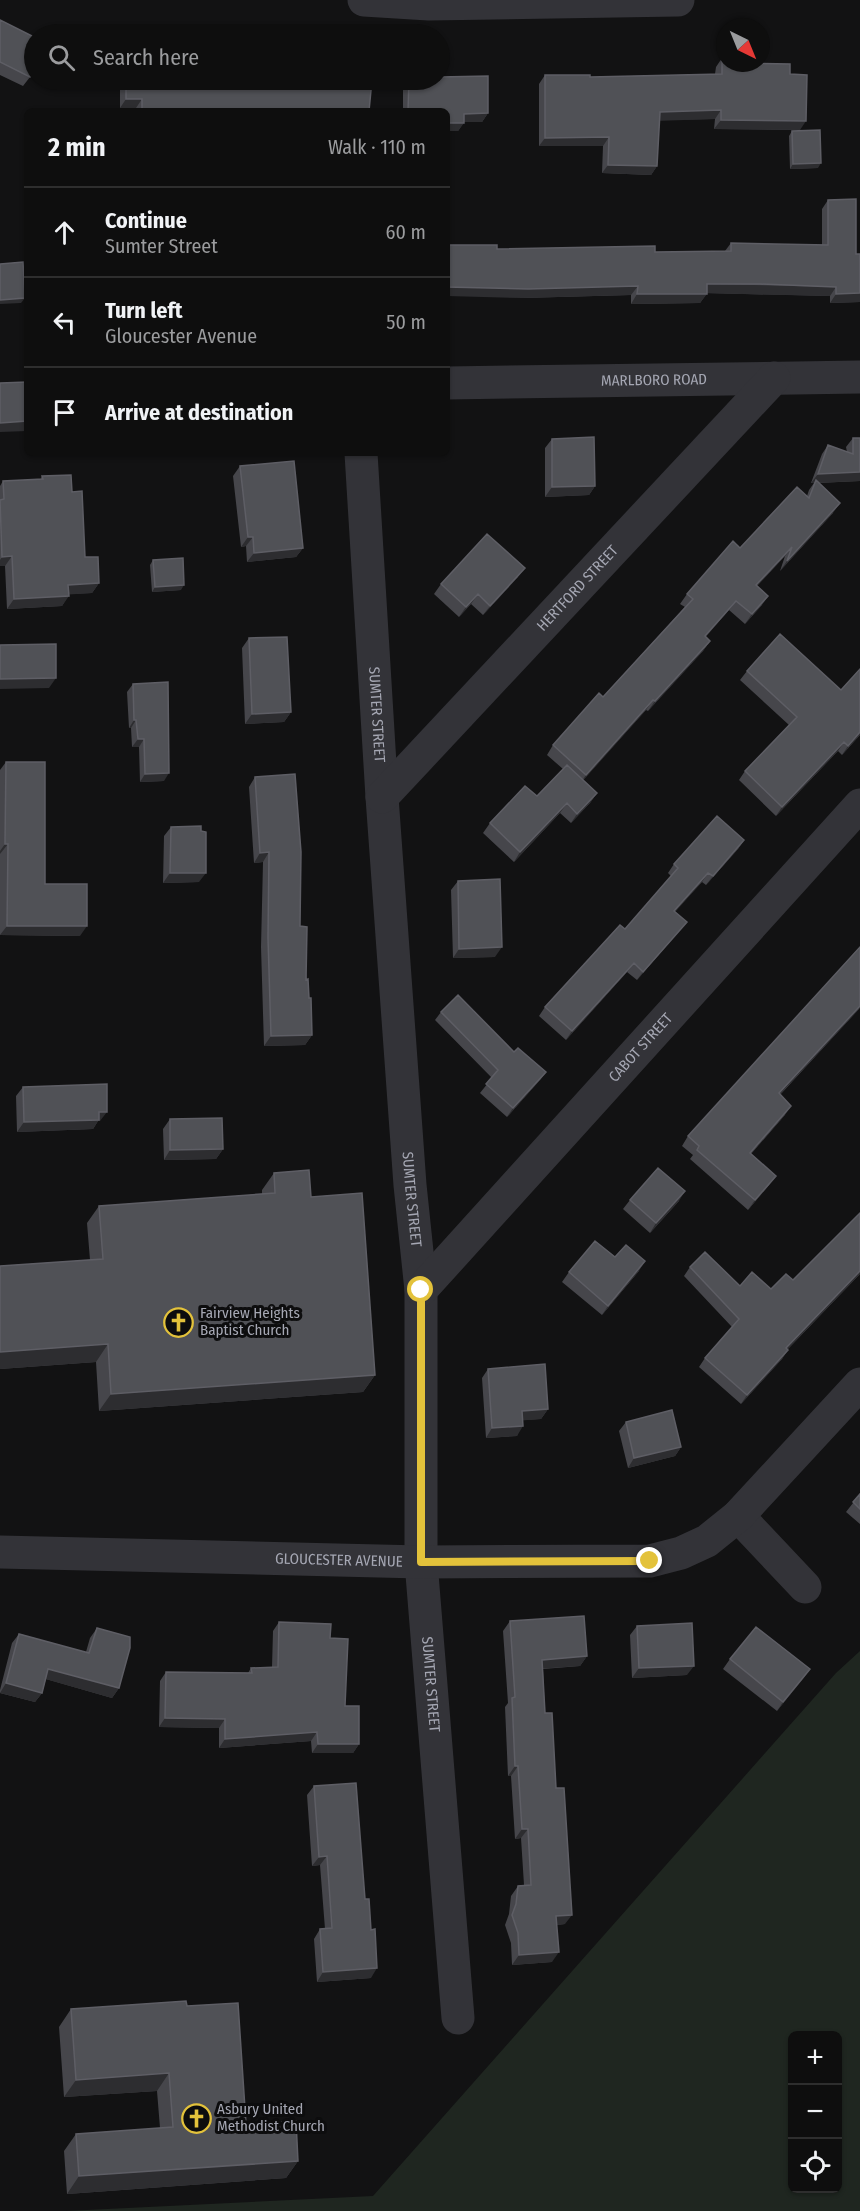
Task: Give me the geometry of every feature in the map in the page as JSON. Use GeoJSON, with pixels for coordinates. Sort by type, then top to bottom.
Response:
{"type":"FeatureCollection","features":[{"type":"Feature","properties":{"kind":"street"},"geometry":{"type":"LineString","coordinates":[[364,0],[429,2],[678,0]]}},
{"type":"Feature","properties":{"kind":"street","name":"MARLBORO ROAD"},"geometry":{"type":"LineString","coordinates":[[450,383],[860,377]]}},
{"type":"Feature","properties":{"kind":"street","name":"HERTFORD STREET"},"geometry":{"type":"LineString","coordinates":[[382,797],[774,378]]}},
{"type":"Feature","properties":{"kind":"street","name":"SUMTER STREET"},"geometry":{"type":"LineString","coordinates":[[361,456],[382,797],[410,1185],[421,1290],[421,1562],[458,2018]]}},
{"type":"Feature","properties":{"kind":"street","name":"CABOT STREET"},"geometry":{"type":"LineString","coordinates":[[421,1290],[860,805]]}},
{"type":"Feature","properties":{"kind":"street","name":"GLOUCESTER AVENUE"},"geometry":{"type":"LineString","coordinates":[[0,1552],[421,1562],[650,1561],[681,1553],[707,1542],[738,1516],[860,1384]]}},
{"type":"Feature","properties":{"kind":"street"},"geometry":{"type":"LineString","coordinates":[[738,1516],[806,1587]]}},
{"type":"Feature","properties":{"kind":"shaded area"},"geometry":{"type":"Polygon","coordinates":[[[860,1651],[860,2211],[66,2211],[373,2196],[836,1673],[860,1651]]]}},
{"type":"Feature","properties":{"kind":"building"},"geometry":{"type":"Polygon","coordinates":[[[0,20],[24,32],[24,74],[0,62],[0,20]]]}},
{"type":"Feature","properties":{"kind":"building"},"geometry":{"type":"Polygon","coordinates":[[[770,64],[790,64],[790,74],[807,75],[806,121],[721,120],[721,110],[660,112],[657,166],[608,165],[609,137],[545,138],[545,75],[590,75],[590,77],[722,74],[722,72],[770,72],[770,64]]]}},
{"type":"Feature","properties":{"kind":"building"},"geometry":{"type":"Polygon","coordinates":[[[488,76],[488,113],[464,114],[464,123],[450,123],[450,108],[408,108],[409,90],[450,90],[450,77],[488,76]]]}},
{"type":"Feature","properties":{"kind":"building"},"geometry":{"type":"Polygon","coordinates":[[[126,90],[371,90],[369,108],[142,108],[142,99],[126,99],[126,90]]]}},
{"type":"Feature","properties":{"kind":"building"},"geometry":{"type":"Polygon","coordinates":[[[820,130],[821,163],[793,164],[792,131],[820,130]]]}},
{"type":"Feature","properties":{"kind":"building"},"geometry":{"type":"Polygon","coordinates":[[[856,199],[856,254],[860,254],[860,293],[836,294],[836,287],[760,284],[707,284],[707,294],[637,294],[638,286],[528,289],[450,287],[450,245],[497,245],[497,249],[655,246],[655,252],[731,251],[731,243],[828,245],[828,200],[856,199]]]}},
{"type":"Feature","properties":{"kind":"building"},"geometry":{"type":"Polygon","coordinates":[[[23,262],[24,298],[0,300],[0,264],[23,262]]]}},
{"type":"Feature","properties":{"kind":"building"},"geometry":{"type":"Polygon","coordinates":[[[24,382],[24,421],[0,423],[0,383],[24,382]]]}},
{"type":"Feature","properties":{"kind":"building"},"geometry":{"type":"Polygon","coordinates":[[[594,437],[595,486],[552,487],[552,439],[594,437]]]}},
{"type":"Feature","properties":{"kind":"building"},"geometry":{"type":"Polygon","coordinates":[[[853,438],[860,438],[860,472],[818,474],[828,445],[853,454],[853,438]]]}},
{"type":"Feature","properties":{"kind":"building"},"geometry":{"type":"Polygon","coordinates":[[[294,461],[303,548],[254,553],[253,537],[248,537],[240,466],[294,461]]]}},
{"type":"Feature","properties":{"kind":"building"},"geometry":{"type":"Polygon","coordinates":[[[71,475],[72,492],[82,491],[85,557],[98,557],[99,583],[68,585],[69,596],[14,599],[12,556],[2,557],[0,500],[4,499],[3,481],[71,475]]]}},
{"type":"Feature","properties":{"kind":"building"},"geometry":{"type":"Polygon","coordinates":[[[816,480],[840,503],[787,561],[792,547],[756,585],[768,596],[752,614],[736,601],[705,636],[710,641],[586,775],[553,745],[599,693],[603,697],[693,599],[687,594],[733,541],[740,548],[797,487],[809,498],[816,480]]]}},
{"type":"Feature","properties":{"kind":"building"},"geometry":{"type":"Polygon","coordinates":[[[487,534],[525,568],[490,606],[478,594],[466,607],[441,584],[487,534]]]}},
{"type":"Feature","properties":{"kind":"building"},"geometry":{"type":"Polygon","coordinates":[[[183,558],[184,585],[155,587],[153,560],[183,558]]]}},
{"type":"Feature","properties":{"kind":"building"},"geometry":{"type":"Polygon","coordinates":[[[780,634],[841,690],[860,669],[860,732],[848,746],[844,742],[782,807],[745,771],[797,717],[747,671],[780,634]]]}},
{"type":"Feature","properties":{"kind":"building"},"geometry":{"type":"Polygon","coordinates":[[[287,637],[291,712],[252,714],[249,638],[287,637]]]}},
{"type":"Feature","properties":{"kind":"building"},"geometry":{"type":"Polygon","coordinates":[[[56,644],[56,678],[0,679],[0,645],[56,644]]]}},
{"type":"Feature","properties":{"kind":"building"},"geometry":{"type":"Polygon","coordinates":[[[168,682],[169,773],[145,774],[144,739],[138,739],[136,720],[134,720],[133,684],[168,682]]]}},
{"type":"Feature","properties":{"kind":"building"},"geometry":{"type":"Polygon","coordinates":[[[6,762],[45,762],[45,884],[87,884],[87,926],[7,926],[6,762]]]}},
{"type":"Feature","properties":{"kind":"building"},"geometry":{"type":"Polygon","coordinates":[[[567,765],[597,793],[577,814],[567,803],[520,852],[490,823],[525,786],[537,796],[567,765]]]}},
{"type":"Feature","properties":{"kind":"building"},"geometry":{"type":"Polygon","coordinates":[[[295,774],[301,852],[300,926],[307,927],[306,980],[308,979],[309,998],[311,998],[312,1035],[271,1036],[268,938],[269,852],[260,853],[255,777],[295,774]]]}},
{"type":"Feature","properties":{"kind":"building"},"geometry":{"type":"Polygon","coordinates":[[[717,816],[744,840],[713,876],[708,873],[674,911],[687,922],[643,972],[634,963],[572,1031],[545,1007],[620,925],[625,929],[678,868],[674,864],[717,816]]]}},
{"type":"Feature","properties":{"kind":"building"},"geometry":{"type":"Polygon","coordinates":[[[201,826],[201,831],[206,832],[206,873],[170,873],[171,827],[201,826]]]}},
{"type":"Feature","properties":{"kind":"building"},"geometry":{"type":"Polygon","coordinates":[[[500,879],[502,947],[459,949],[458,881],[500,879]]]}},
{"type":"Feature","properties":{"kind":"building"},"geometry":{"type":"Polygon","coordinates":[[[860,947],[860,1006],[779,1093],[791,1106],[750,1153],[776,1176],[755,1200],[697,1150],[699,1146],[688,1136],[860,947]]]}},
{"type":"Feature","properties":{"kind":"building"},"geometry":{"type":"Polygon","coordinates":[[[458,995],[514,1052],[518,1048],[546,1072],[513,1108],[486,1084],[498,1070],[441,1012],[458,995]]]}},
{"type":"Feature","properties":{"kind":"building"},"geometry":{"type":"Polygon","coordinates":[[[107,1084],[107,1112],[99,1112],[99,1120],[24,1122],[23,1087],[107,1084]]]}},
{"type":"Feature","properties":{"kind":"building"},"geometry":{"type":"Polygon","coordinates":[[[222,1118],[223,1149],[170,1150],[170,1119],[222,1118]]]}},
{"type":"Feature","properties":{"kind":"building"},"geometry":{"type":"Polygon","coordinates":[[[658,1168],[685,1191],[656,1223],[630,1200],[658,1168]]]}},
{"type":"Feature","properties":{"kind":"building","name":"Fairview Heights Baptist Church"},"geometry":{"type":"Polygon","coordinates":[[[309,1170],[311,1197],[362,1193],[375,1375],[111,1394],[108,1344],[0,1352],[0,1266],[103,1259],[99,1206],[275,1193],[274,1173],[309,1170]]]}},
{"type":"Feature","properties":{"kind":"building"},"geometry":{"type":"Polygon","coordinates":[[[860,1213],[860,1271],[786,1348],[788,1350],[747,1395],[705,1358],[739,1319],[690,1267],[705,1252],[740,1286],[752,1272],[771,1289],[786,1274],[793,1280],[860,1213]]]}},
{"type":"Feature","properties":{"kind":"building"},"geometry":{"type":"Polygon","coordinates":[[[595,1241],[615,1257],[626,1245],[645,1261],[608,1306],[569,1272],[595,1241]]]}},
{"type":"Feature","properties":{"kind":"building"},"geometry":{"type":"Polygon","coordinates":[[[545,1364],[548,1409],[522,1411],[523,1426],[492,1428],[488,1369],[545,1364]]]}},
{"type":"Feature","properties":{"kind":"building"},"geometry":{"type":"Polygon","coordinates":[[[672,1410],[681,1447],[634,1458],[626,1422],[672,1410]]]}},
{"type":"Feature","properties":{"kind":"building"},"geometry":{"type":"Polygon","coordinates":[[[860,1494],[860,1509],[853,1502],[860,1494]]]}},
{"type":"Feature","properties":{"kind":"building"},"geometry":{"type":"Polygon","coordinates":[[[584,1616],[587,1656],[542,1660],[545,1713],[552,1713],[556,1788],[564,1788],[572,1915],[556,1916],[559,1952],[519,1955],[518,1933],[512,1915],[518,1886],[531,1885],[528,1829],[522,1829],[518,1766],[515,1766],[512,1698],[515,1697],[510,1621],[584,1616]]]}},
{"type":"Feature","properties":{"kind":"building"},"geometry":{"type":"Polygon","coordinates":[[[279,1622],[331,1624],[330,1638],[348,1639],[345,1706],[359,1706],[359,1744],[318,1744],[317,1732],[225,1739],[225,1719],[165,1718],[166,1672],[252,1673],[251,1668],[278,1667],[279,1622]]]}},
{"type":"Feature","properties":{"kind":"building"},"geometry":{"type":"Polygon","coordinates":[[[692,1623],[694,1666],[639,1668],[637,1626],[692,1623]]]}},
{"type":"Feature","properties":{"kind":"building"},"geometry":{"type":"Polygon","coordinates":[[[756,1627],[810,1669],[783,1702],[730,1659],[756,1627]]]}},
{"type":"Feature","properties":{"kind":"building"},"geometry":{"type":"Polygon","coordinates":[[[97,1628],[130,1637],[130,1648],[119,1688],[48,1669],[42,1693],[6,1683],[19,1634],[89,1653],[97,1628]]]}},
{"type":"Feature","properties":{"kind":"building"},"geometry":{"type":"Polygon","coordinates":[[[356,1783],[365,1899],[369,1899],[371,1930],[375,1929],[377,1968],[323,1972],[320,1929],[332,1928],[327,1856],[319,1857],[314,1786],[356,1783]]]}},
{"type":"Feature","properties":{"kind":"building","name":"Asbury United Methodist Church"},"geometry":{"type":"Polygon","coordinates":[[[186,2001],[187,2006],[238,2003],[246,2124],[296,2121],[298,2161],[79,2176],[76,2134],[173,2127],[169,2073],[76,2080],[71,2009],[186,2001]]]}},
{"type":"Feature","properties":{"kind":"place","name":"Fairview Heights Baptist Church"},"geometry":{"type":"Point","coordinates":[179,1322]}},
{"type":"Feature","properties":{"kind":"place","name":"Asbury United Methodist Church"},"geometry":{"type":"Point","coordinates":[196,2118]}},
{"type":"Feature","properties":{"kind":"route"},"geometry":{"type":"LineString","coordinates":[[421,1290],[421,1562],[650,1561]]}}]}
